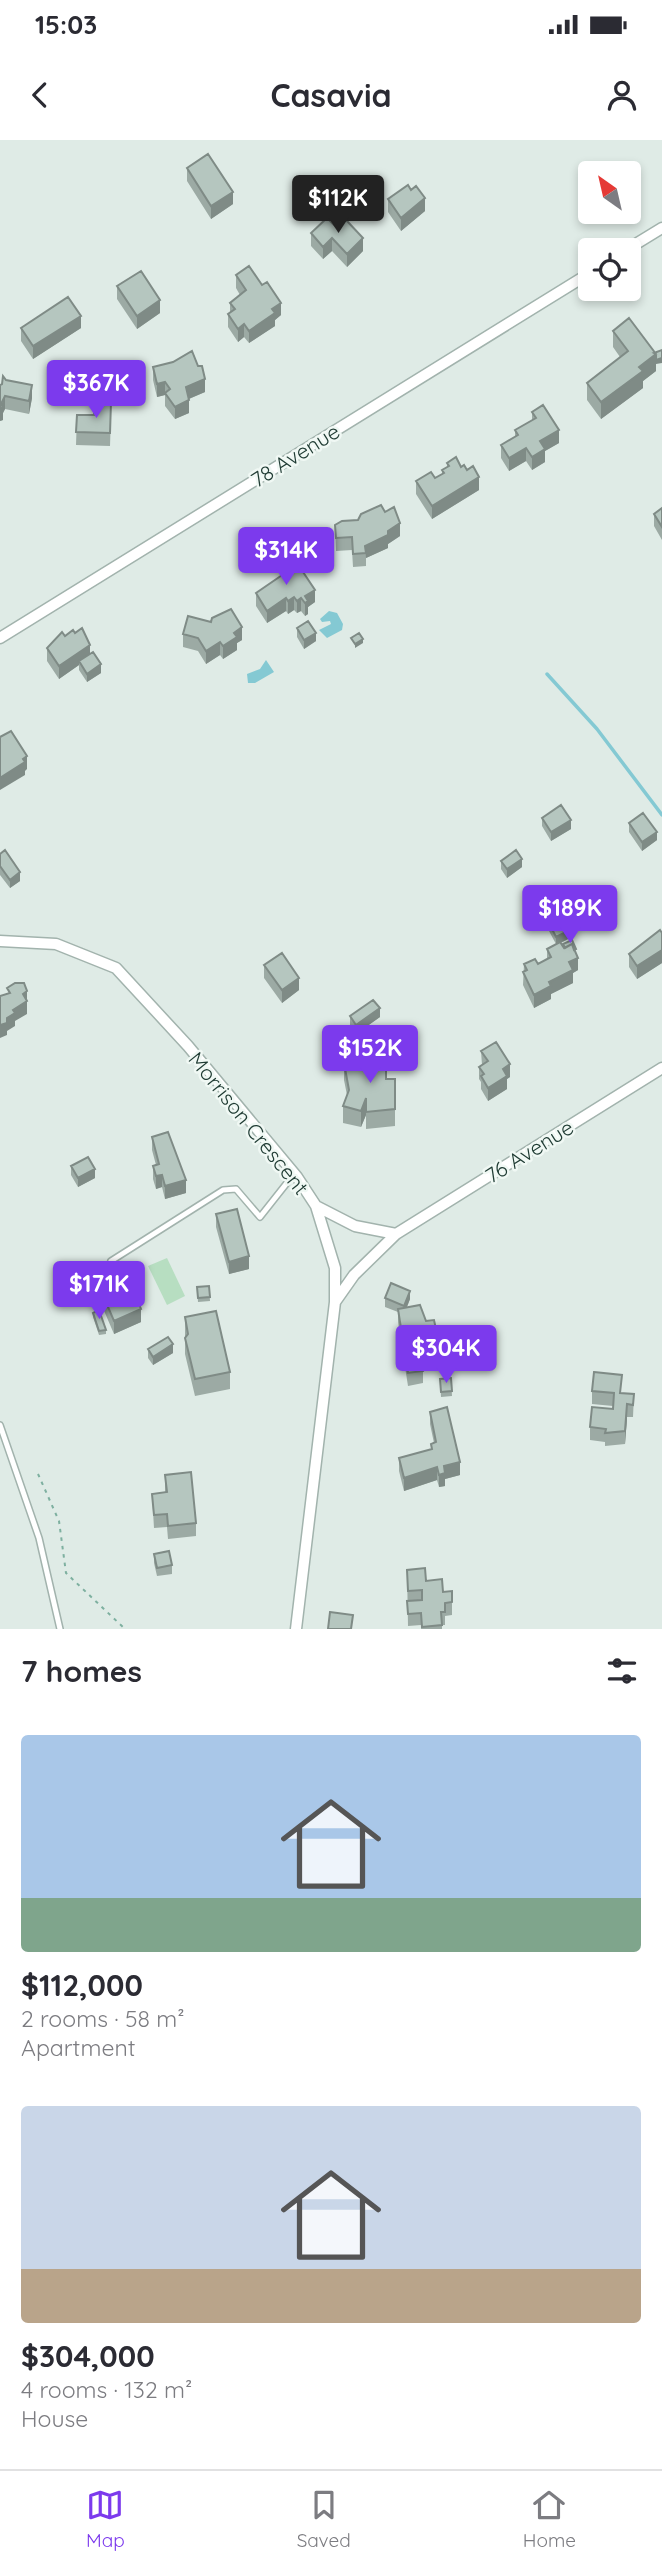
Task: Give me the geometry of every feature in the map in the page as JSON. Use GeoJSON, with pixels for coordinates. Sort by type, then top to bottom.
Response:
{"type":"FeatureCollection","features":[{"type":"Feature","properties":{"kind":"street"},"geometry":{"type":"LineString","coordinates":[[641,241],[662,228]]}},
{"type":"Feature","properties":{"kind":"street","name":"78 Avenue"},"geometry":{"type":"LineString","coordinates":[[0,638],[578,280]]}},
{"type":"Feature","properties":{"kind":"street","name":"Morrison Crescent"},"geometry":{"type":"LineString","coordinates":[[0,941],[56,944],[116,968],[188,1046],[294,1174],[316,1206],[335,1268],[335,1302],[296,1629]]}},
{"type":"Feature","properties":{"kind":"street","name":"76 Avenue"},"geometry":{"type":"LineString","coordinates":[[335,1302],[354,1275],[396,1234],[662,1068]]}},
{"type":"Feature","properties":{"kind":"street"},"geometry":{"type":"LineString","coordinates":[[316,1206],[355,1226],[396,1234]]}},
{"type":"Feature","properties":{"kind":"lane"},"geometry":{"type":"LineString","coordinates":[[111,1261],[231,1188],[241,1193],[260,1217],[294,1174]]}},
{"type":"Feature","properties":{"kind":"lane"},"geometry":{"type":"LineString","coordinates":[[0,1425],[39,1538],[60,1629]]}},
{"type":"Feature","properties":{"kind":"path"},"geometry":{"type":"LineString","coordinates":[[38,1474],[59,1521],[66,1573],[125,1629]]}},
{"type":"Feature","properties":{"kind":"green space"},"geometry":{"type":"Polygon","coordinates":[[[167,1258],[185,1296],[167,1305],[148,1266],[167,1258]]]}},
{"type":"Feature","properties":{"kind":"water"},"geometry":{"type":"Polygon","coordinates":[[[329,611],[337,613],[343,624],[342,630],[327,638],[319,630],[331,624],[330,621],[322,622],[320,619],[329,611]]]}},
{"type":"Feature","properties":{"kind":"water"},"geometry":{"type":"Polygon","coordinates":[[[266,660],[274,672],[255,683],[248,683],[247,674],[260,669],[266,660]]]}},
{"type":"Feature","properties":{"kind":"building"},"geometry":{"type":"Polygon","coordinates":[[[208,154],[233,192],[211,206],[187,168],[208,154]]]}},
{"type":"Feature","properties":{"kind":"building"},"geometry":{"type":"Polygon","coordinates":[[[408,185],[411,190],[416,186],[425,198],[401,218],[388,199],[408,185]]]}},
{"type":"Feature","properties":{"kind":"building"},"geometry":{"type":"Polygon","coordinates":[[[327,218],[337,228],[346,220],[363,238],[347,254],[332,238],[323,247],[311,233],[327,218]]]}},
{"type":"Feature","properties":{"kind":"building"},"geometry":{"type":"Polygon","coordinates":[[[249,266],[262,285],[267,282],[281,303],[272,309],[275,313],[249,331],[244,324],[238,329],[228,314],[235,309],[230,303],[246,290],[236,275],[249,266]]]}},
{"type":"Feature","properties":{"kind":"building"},"geometry":{"type":"Polygon","coordinates":[[[141,271],[160,300],[137,316],[117,286],[141,271]]]}},
{"type":"Feature","properties":{"kind":"building"},"geometry":{"type":"Polygon","coordinates":[[[68,297],[81,316],[33,346],[21,328],[68,297]]]}},
{"type":"Feature","properties":{"kind":"building"},"geometry":{"type":"Polygon","coordinates":[[[629,318],[656,354],[639,367],[643,371],[601,402],[587,383],[628,351],[613,331],[629,318]]]}},
{"type":"Feature","properties":{"kind":"building"},"geometry":{"type":"Polygon","coordinates":[[[662,350],[662,358],[656,360],[654,353],[662,350]]]}},
{"type":"Feature","properties":{"kind":"building"},"geometry":{"type":"Polygon","coordinates":[[[192,351],[198,366],[202,366],[205,379],[186,387],[189,400],[175,407],[165,393],[170,389],[165,382],[157,384],[153,367],[173,362],[192,351]]]}},
{"type":"Feature","properties":{"kind":"building"},"geometry":{"type":"Polygon","coordinates":[[[3,376],[6,380],[32,385],[29,401],[5,396],[1,404],[3,407],[0,408],[0,385],[3,376]]]}},
{"type":"Feature","properties":{"kind":"building"},"geometry":{"type":"Polygon","coordinates":[[[95,401],[111,402],[110,433],[76,432],[77,415],[94,415],[95,401]]]}},
{"type":"Feature","properties":{"kind":"building"},"geometry":{"type":"Polygon","coordinates":[[[543,405],[559,430],[540,441],[545,449],[532,457],[526,448],[509,458],[501,445],[518,435],[515,430],[536,418],[532,412],[543,405]]]}},
{"type":"Feature","properties":{"kind":"building"},"geometry":{"type":"Polygon","coordinates":[[[456,457],[461,467],[464,465],[467,470],[473,466],[479,477],[432,506],[416,481],[431,472],[435,478],[444,473],[442,470],[449,466],[447,463],[456,457]]]}},
{"type":"Feature","properties":{"kind":"building"},"geometry":{"type":"Polygon","coordinates":[[[381,505],[385,512],[394,507],[400,523],[388,531],[388,535],[365,546],[366,553],[353,554],[352,537],[336,538],[335,525],[342,521],[358,520],[361,514],[381,505]]]}},
{"type":"Feature","properties":{"kind":"building"},"geometry":{"type":"Polygon","coordinates":[[[662,508],[662,527],[654,514],[662,508]]]}},
{"type":"Feature","properties":{"kind":"building"},"geometry":{"type":"Polygon","coordinates":[[[295,560],[315,590],[305,596],[308,601],[305,603],[301,598],[297,601],[294,597],[288,601],[286,598],[267,611],[256,593],[288,571],[285,566],[295,560]]]}},
{"type":"Feature","properties":{"kind":"building"},"geometry":{"type":"Polygon","coordinates":[[[231,609],[242,627],[234,633],[237,637],[223,646],[220,642],[206,651],[198,638],[183,634],[188,616],[211,622],[212,618],[231,609]]]}},
{"type":"Feature","properties":{"kind":"building"},"geometry":{"type":"Polygon","coordinates":[[[308,621],[316,633],[304,640],[297,628],[308,621]]]}},
{"type":"Feature","properties":{"kind":"building"},"geometry":{"type":"Polygon","coordinates":[[[82,628],[90,645],[59,666],[47,648],[62,632],[65,636],[82,628]]]}},
{"type":"Feature","properties":{"kind":"building"},"geometry":{"type":"Polygon","coordinates":[[[359,633],[363,639],[355,644],[351,638],[359,633]]]}},
{"type":"Feature","properties":{"kind":"building"},"geometry":{"type":"Polygon","coordinates":[[[93,652],[101,664],[87,674],[79,661],[93,652]]]}},
{"type":"Feature","properties":{"kind":"building"},"geometry":{"type":"Polygon","coordinates":[[[11,731],[27,756],[23,759],[25,762],[0,778],[0,737],[11,731]]]}},
{"type":"Feature","properties":{"kind":"building"},"geometry":{"type":"Polygon","coordinates":[[[561,805],[571,820],[551,832],[542,818],[561,805]]]}},
{"type":"Feature","properties":{"kind":"building"},"geometry":{"type":"Polygon","coordinates":[[[643,813],[657,832],[642,842],[629,823],[643,813]]]}},
{"type":"Feature","properties":{"kind":"building"},"geometry":{"type":"Polygon","coordinates":[[[5,850],[20,872],[10,880],[0,866],[0,854],[5,850]]]}},
{"type":"Feature","properties":{"kind":"building"},"geometry":{"type":"Polygon","coordinates":[[[516,850],[522,859],[507,869],[501,861],[516,850]]]}},
{"type":"Feature","properties":{"kind":"building"},"geometry":{"type":"Polygon","coordinates":[[[555,902],[570,930],[556,937],[542,909],[555,902]]]}},
{"type":"Feature","properties":{"kind":"building"},"geometry":{"type":"Polygon","coordinates":[[[660,930],[662,950],[637,966],[629,954],[660,930]]]}},
{"type":"Feature","properties":{"kind":"building"},"geometry":{"type":"Polygon","coordinates":[[[572,940],[576,949],[574,950],[572,944],[565,948],[563,944],[572,940]]]}},
{"type":"Feature","properties":{"kind":"building"},"geometry":{"type":"Polygon","coordinates":[[[560,942],[564,948],[572,944],[578,958],[569,962],[573,970],[549,982],[551,986],[534,995],[523,972],[527,970],[524,964],[535,959],[538,964],[551,957],[547,949],[560,942]]]}},
{"type":"Feature","properties":{"kind":"building"},"geometry":{"type":"Polygon","coordinates":[[[282,953],[299,978],[282,990],[264,965],[282,953]]]}},
{"type":"Feature","properties":{"kind":"building"},"geometry":{"type":"Polygon","coordinates":[[[15,983],[24,983],[27,991],[23,994],[27,1001],[13,1010],[15,1013],[7,1018],[7,1023],[0,1025],[0,996],[10,993],[7,988],[15,983]]]}},
{"type":"Feature","properties":{"kind":"building"},"geometry":{"type":"Polygon","coordinates":[[[373,1000],[380,1008],[356,1025],[350,1016],[373,1000]]]}},
{"type":"Feature","properties":{"kind":"building"},"geometry":{"type":"Polygon","coordinates":[[[496,1042],[510,1064],[503,1069],[507,1076],[488,1088],[479,1067],[488,1061],[481,1051],[496,1042]]]}},
{"type":"Feature","properties":{"kind":"building"},"geometry":{"type":"Polygon","coordinates":[[[377,1053],[386,1060],[386,1079],[395,1079],[395,1109],[366,1112],[366,1098],[361,1111],[343,1106],[349,1090],[344,1063],[356,1059],[363,1059],[364,1062],[364,1058],[377,1053]]]}},
{"type":"Feature","properties":{"kind":"building"},"geometry":{"type":"Polygon","coordinates":[[[168,1132],[186,1180],[165,1186],[162,1175],[156,1176],[153,1166],[159,1164],[152,1137],[168,1132]]]}},
{"type":"Feature","properties":{"kind":"building"},"geometry":{"type":"Polygon","coordinates":[[[88,1157],[95,1169],[78,1178],[71,1166],[88,1157]]]}},
{"type":"Feature","properties":{"kind":"building"},"geometry":{"type":"Polygon","coordinates":[[[237,1209],[249,1256],[229,1262],[216,1214],[237,1209]]]}},
{"type":"Feature","properties":{"kind":"building"},"geometry":{"type":"Polygon","coordinates":[[[89,1265],[95,1282],[88,1285],[81,1268],[89,1265]]]}},
{"type":"Feature","properties":{"kind":"building"},"geometry":{"type":"Polygon","coordinates":[[[77,1275],[82,1287],[70,1293],[64,1280],[77,1275]]]}},
{"type":"Feature","properties":{"kind":"building"},"geometry":{"type":"Polygon","coordinates":[[[114,1280],[123,1299],[135,1294],[141,1309],[114,1321],[99,1286],[114,1280]]]}},
{"type":"Feature","properties":{"kind":"building"},"geometry":{"type":"Polygon","coordinates":[[[391,1283],[410,1291],[404,1306],[385,1298],[391,1283]]]}},
{"type":"Feature","properties":{"kind":"building"},"geometry":{"type":"Polygon","coordinates":[[[209,1286],[210,1297],[198,1298],[197,1287],[209,1286]]]}},
{"type":"Feature","properties":{"kind":"building"},"geometry":{"type":"Polygon","coordinates":[[[420,1305],[426,1321],[434,1320],[436,1329],[427,1331],[433,1347],[420,1349],[423,1371],[408,1373],[398,1309],[420,1305]]]}},
{"type":"Feature","properties":{"kind":"building"},"geometry":{"type":"Polygon","coordinates":[[[99,1310],[106,1330],[99,1331],[93,1313],[99,1310]]]}},
{"type":"Feature","properties":{"kind":"building"},"geometry":{"type":"Polygon","coordinates":[[[216,1311],[230,1372],[195,1379],[185,1338],[188,1334],[185,1317],[216,1311]]]}},
{"type":"Feature","properties":{"kind":"building"},"geometry":{"type":"Polygon","coordinates":[[[168,1337],[173,1344],[153,1357],[148,1349],[168,1337]]]}},
{"type":"Feature","properties":{"kind":"building"},"geometry":{"type":"Polygon","coordinates":[[[594,1372],[622,1375],[620,1393],[634,1394],[633,1405],[627,1404],[625,1431],[605,1433],[606,1429],[590,1427],[592,1407],[613,1409],[614,1393],[592,1391],[594,1372]]]}},
{"type":"Feature","properties":{"kind":"building"},"geometry":{"type":"Polygon","coordinates":[[[451,1378],[452,1391],[441,1392],[440,1379],[451,1378]]]}},
{"type":"Feature","properties":{"kind":"building"},"geometry":{"type":"Polygon","coordinates":[[[447,1407],[460,1462],[444,1466],[445,1473],[439,1475],[437,1467],[404,1478],[399,1458],[432,1449],[431,1444],[436,1442],[430,1412],[447,1407]]]}},
{"type":"Feature","properties":{"kind":"building"},"geometry":{"type":"Polygon","coordinates":[[[191,1472],[196,1523],[168,1526],[167,1514],[154,1515],[152,1494],[167,1492],[165,1475],[191,1472]]]}},
{"type":"Feature","properties":{"kind":"building"},"geometry":{"type":"Polygon","coordinates":[[[169,1551],[172,1565],[157,1568],[154,1554],[169,1551]]]}},
{"type":"Feature","properties":{"kind":"building"},"geometry":{"type":"Polygon","coordinates":[[[425,1568],[426,1581],[442,1579],[443,1592],[452,1591],[452,1602],[445,1603],[445,1612],[441,1612],[442,1625],[422,1627],[421,1613],[408,1614],[407,1601],[422,1600],[422,1590],[408,1591],[407,1570],[425,1568]]]}},
{"type":"Feature","properties":{"kind":"building"},"geometry":{"type":"Polygon","coordinates":[[[330,1612],[353,1615],[351,1629],[328,1629],[330,1612]]]}},
{"type":"Feature","properties":{"kind":"waterway"},"geometry":{"type":"LineString","coordinates":[[547,674],[597,729],[662,815]]}}]}
